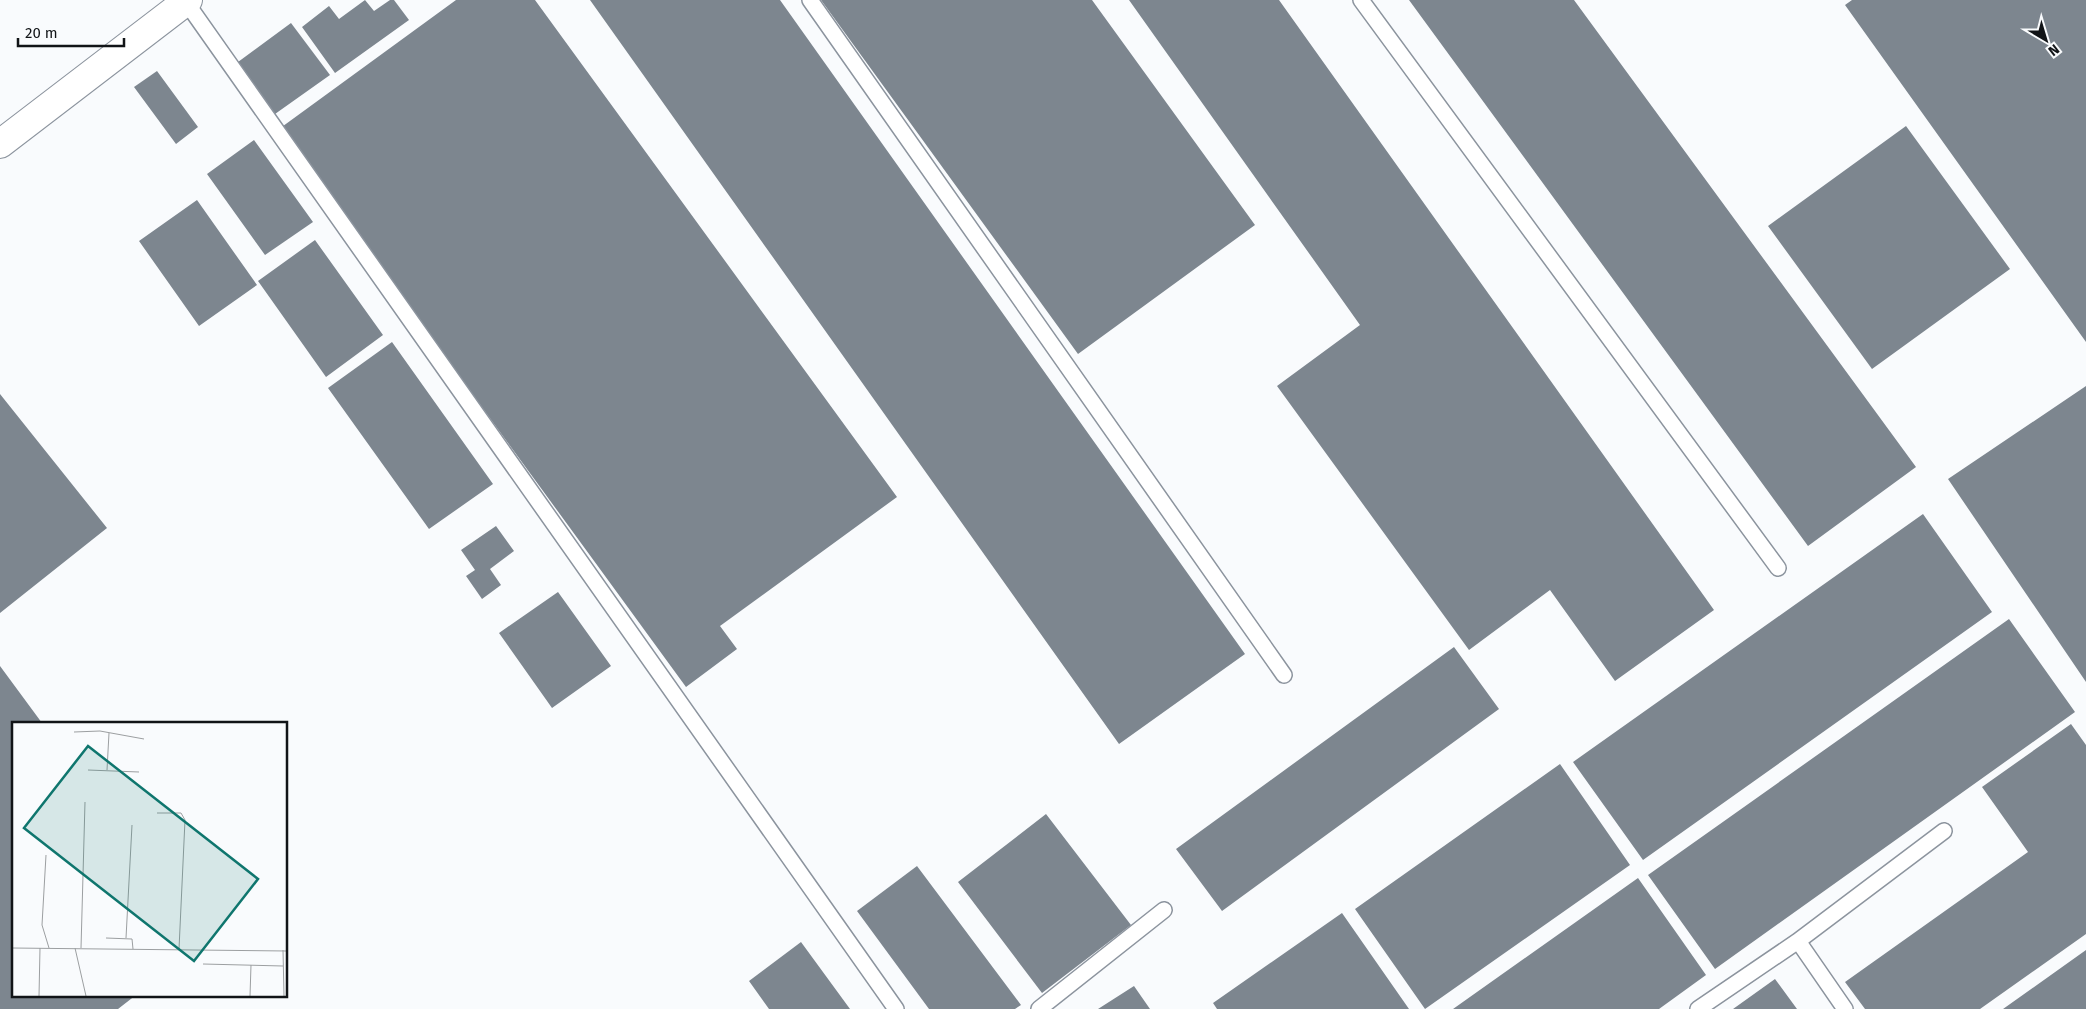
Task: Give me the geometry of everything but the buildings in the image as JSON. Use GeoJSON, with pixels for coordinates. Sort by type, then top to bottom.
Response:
{"type":"FeatureCollection","features":[{"type":"Feature","properties":{"kind":"street"},"geometry":{"type":"LineString","coordinates":[[0,144],[187,1]]}},
{"type":"Feature","properties":{"kind":"lane"},"geometry":{"type":"LineString","coordinates":[[810,0],[1284,675]]}},
{"type":"Feature","properties":{"kind":"lane"},"geometry":{"type":"LineString","coordinates":[[1361,0],[1778,568]]}},
{"type":"Feature","properties":{"kind":"lane"},"geometry":{"type":"LineString","coordinates":[[187,1],[896,1009]]}},
{"type":"Feature","properties":{"kind":"lane"},"geometry":{"type":"LineString","coordinates":[[1698,1009],[1798,941],[1944,831]]}},
{"type":"Feature","properties":{"kind":"lane"},"geometry":{"type":"LineString","coordinates":[[1039,1009],[1164,910]]}},
{"type":"Feature","properties":{"kind":"lane"},"geometry":{"type":"LineString","coordinates":[[1798,941],[1845,1009]]}}]}
